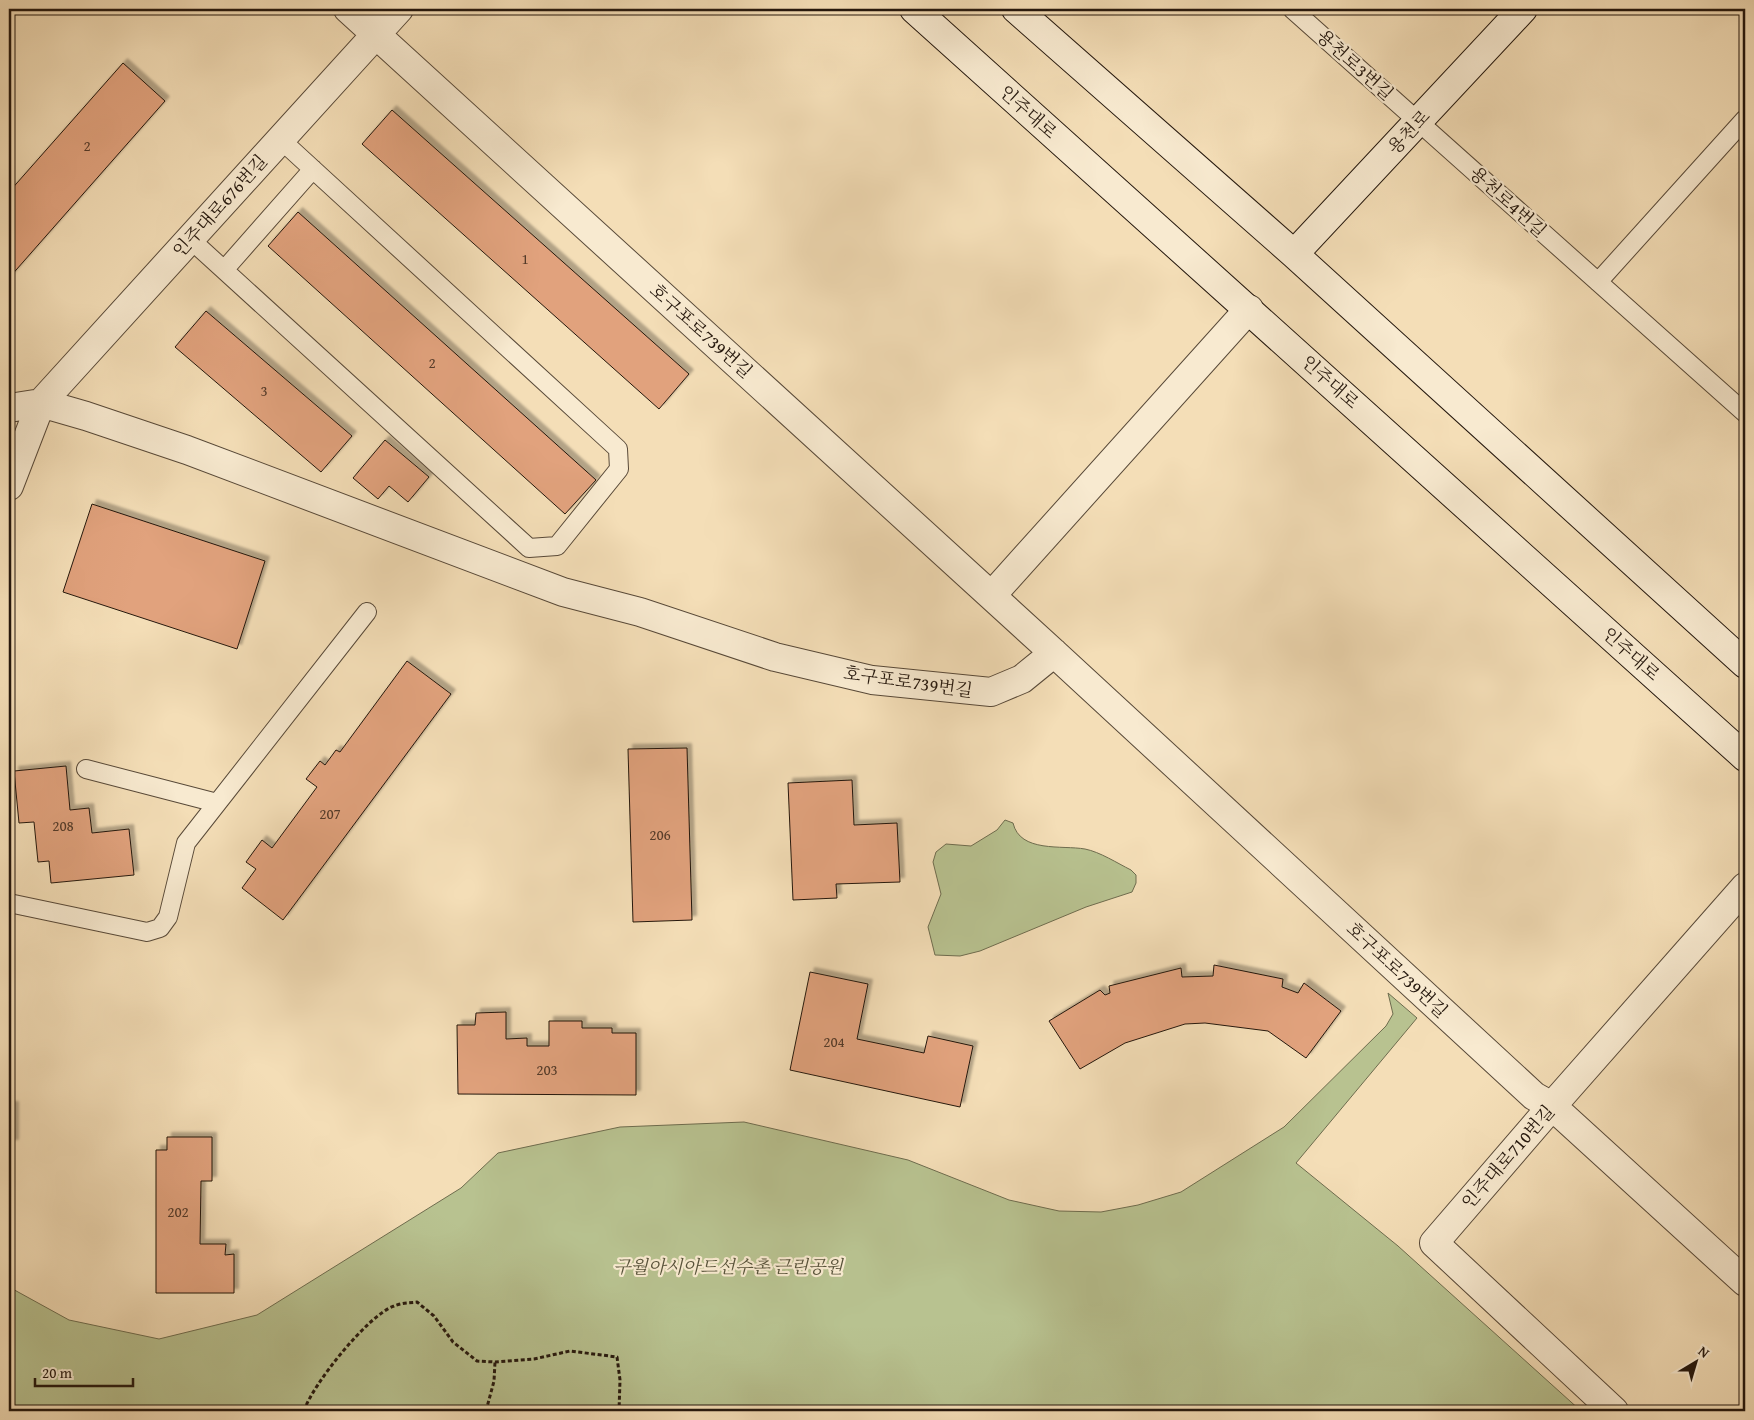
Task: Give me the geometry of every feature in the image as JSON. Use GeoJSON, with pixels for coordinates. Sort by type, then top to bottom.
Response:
{"type":"FeatureCollection","features":[{"type":"Feature","properties":{"kind":"street","name":"호구포로739번길"},"geometry":{"type":"LineString","coordinates":[[348,9],[992,595],[1534,1096],[1552,1106],[1745,1282]]}},
{"type":"Feature","properties":{"kind":"street","name":"인주대로676번길"},"geometry":{"type":"LineString","coordinates":[[41,403],[399,9]]}},
{"type":"Feature","properties":{"kind":"street","name":"인주대로"},"geometry":{"type":"LineString","coordinates":[[914,9],[1745,757]]}},
{"type":"Feature","properties":{"kind":"street"},"geometry":{"type":"LineString","coordinates":[[1016,9],[1294,254],[1745,664]]}},
{"type":"Feature","properties":{"kind":"street","name":"용천로"},"geometry":{"type":"LineString","coordinates":[[1294,254],[1523,9]]}},
{"type":"Feature","properties":{"kind":"street"},"geometry":{"type":"LineString","coordinates":[[992,595],[1248,309]]}},
{"type":"Feature","properties":{"kind":"street","name":"호구포로739번길"},"geometry":{"type":"LineString","coordinates":[[41,403],[186,450],[563,592],[640,612],[775,657],[872,680],[990,692],[1022,679],[1054,652]]}},
{"type":"Feature","properties":{"kind":"street"},"geometry":{"type":"LineString","coordinates":[[9,408],[41,403],[9,486]]}},
{"type":"Feature","properties":{"kind":"street","name":"인주대로710번길"},"geometry":{"type":"LineString","coordinates":[[1614,1411],[1434,1243],[1745,887]]}},
{"type":"Feature","properties":{"kind":"lane","name":"용천로3번길"},"geometry":{"type":"LineString","coordinates":[[1292,9],[1419,122]]}},
{"type":"Feature","properties":{"kind":"lane"},"geometry":{"type":"LineString","coordinates":[[1598,282],[1745,119]]}},
{"type":"Feature","properties":{"kind":"lane","name":"용천로4번길"},"geometry":{"type":"LineString","coordinates":[[1419,122],[1745,413]]}},
{"type":"Feature","properties":{"kind":"lane"},"geometry":{"type":"LineString","coordinates":[[190,239],[529,548],[557,546],[618,469],[618,449],[280,139]]}},
{"type":"Feature","properties":{"kind":"lane"},"geometry":{"type":"LineString","coordinates":[[224,270],[313,169]]}},
{"type":"Feature","properties":{"kind":"lane"},"geometry":{"type":"LineString","coordinates":[[9,903],[147,932],[160,928],[168,917],[186,843],[367,612]]}},
{"type":"Feature","properties":{"kind":"lane"},"geometry":{"type":"LineString","coordinates":[[86,769],[218,803]]}},
{"type":"Feature","properties":{"kind":"path"},"geometry":{"type":"LineString","coordinates":[[304,1411],[307,1401],[335,1361],[372,1319],[393,1306],[417,1302],[434,1316],[453,1342],[477,1361],[495,1362],[534,1359],[570,1351],[617,1357],[620,1380],[619,1411]]}},
{"type":"Feature","properties":{"kind":"path"},"geometry":{"type":"LineString","coordinates":[[486,1411],[494,1381],[495,1362]]}},
{"type":"Feature","properties":{"kind":"green space"},"geometry":{"type":"Polygon","coordinates":[[[1005,820],[1013,823],[1017,833],[1033,843],[1043,846],[1091,850],[1131,870],[1136,875],[1136,883],[1132,892],[1086,907],[980,951],[960,956],[935,955],[928,927],[941,894],[933,862],[936,852],[946,844],[971,846],[997,830],[1005,820]]]}},
{"type":"Feature","properties":{"kind":"green space","name":"구월아시아드선수촌 근린공원"},"geometry":{"type":"Polygon","coordinates":[[[1388,993],[1417,1018],[1296,1163],[1398,1246],[1581,1411],[9,1411],[9,1287],[69,1320],[159,1339],[257,1315],[461,1188],[498,1153],[620,1127],[744,1122],[908,1160],[1009,1200],[1059,1211],[1101,1212],[1138,1205],[1181,1192],[1284,1127],[1386,1026],[1393,1014],[1388,993]]]}},
{"type":"Feature","properties":{"kind":"building"},"geometry":{"type":"Polygon","coordinates":[[[123,63],[165,101],[9,278],[9,192],[123,63]]]}},
{"type":"Feature","properties":{"kind":"building"},"geometry":{"type":"Polygon","coordinates":[[[392,110],[689,374],[659,409],[362,144],[392,110]]]}},
{"type":"Feature","properties":{"kind":"building"},"geometry":{"type":"Polygon","coordinates":[[[298,212],[596,480],[565,514],[268,246],[298,212]]]}},
{"type":"Feature","properties":{"kind":"building"},"geometry":{"type":"Polygon","coordinates":[[[206,311],[352,436],[321,472],[175,347],[206,311]]]}},
{"type":"Feature","properties":{"kind":"building"},"geometry":{"type":"Polygon","coordinates":[[[385,440],[429,477],[408,502],[389,486],[378,499],[353,478],[385,440]]]}},
{"type":"Feature","properties":{"kind":"building"},"geometry":{"type":"Polygon","coordinates":[[[92,504],[265,561],[237,649],[63,592],[92,504]]]}},
{"type":"Feature","properties":{"kind":"building"},"geometry":{"type":"Polygon","coordinates":[[[407,661],[451,694],[283,920],[242,888],[256,869],[246,862],[262,840],[272,848],[317,787],[306,779],[320,761],[325,765],[336,750],[340,752],[407,661]]]}},
{"type":"Feature","properties":{"kind":"building"},"geometry":{"type":"Polygon","coordinates":[[[687,748],[692,920],[633,922],[628,749],[687,748]]]}},
{"type":"Feature","properties":{"kind":"building"},"geometry":{"type":"Polygon","coordinates":[[[66,766],[70,810],[89,808],[92,833],[129,829],[134,875],[51,883],[49,861],[38,862],[34,822],[19,823],[14,771],[66,766]]]}},
{"type":"Feature","properties":{"kind":"building"},"geometry":{"type":"Polygon","coordinates":[[[852,780],[854,825],[897,823],[900,882],[836,884],[837,898],[793,900],[788,783],[852,780]]]}},
{"type":"Feature","properties":{"kind":"building"},"geometry":{"type":"Polygon","coordinates":[[[1214,965],[1283,979],[1282,987],[1298,993],[1304,983],[1341,1011],[1306,1058],[1268,1031],[1205,1023],[1185,1024],[1125,1043],[1080,1069],[1049,1021],[1100,990],[1105,995],[1110,993],[1109,986],[1181,968],[1182,977],[1213,976],[1214,965]]]}},
{"type":"Feature","properties":{"kind":"building"},"geometry":{"type":"Polygon","coordinates":[[[810,972],[868,984],[857,1039],[924,1053],[928,1036],[973,1046],[960,1107],[790,1070],[810,972]]]}},
{"type":"Feature","properties":{"kind":"building"},"geometry":{"type":"Polygon","coordinates":[[[506,1012],[506,1039],[527,1038],[527,1046],[549,1046],[549,1021],[582,1021],[582,1028],[612,1028],[612,1033],[636,1033],[636,1095],[458,1094],[457,1025],[475,1025],[476,1013],[506,1012]]]}},
{"type":"Feature","properties":{"kind":"building"},"geometry":{"type":"Polygon","coordinates":[[[9,1106],[14,1106],[14,1144],[9,1144],[9,1106]]]}},
{"type":"Feature","properties":{"kind":"building"},"geometry":{"type":"Polygon","coordinates":[[[167,1137],[212,1137],[212,1181],[201,1181],[200,1244],[226,1244],[225,1255],[234,1254],[234,1293],[156,1293],[156,1150],[167,1150],[167,1137]]]}}]}
